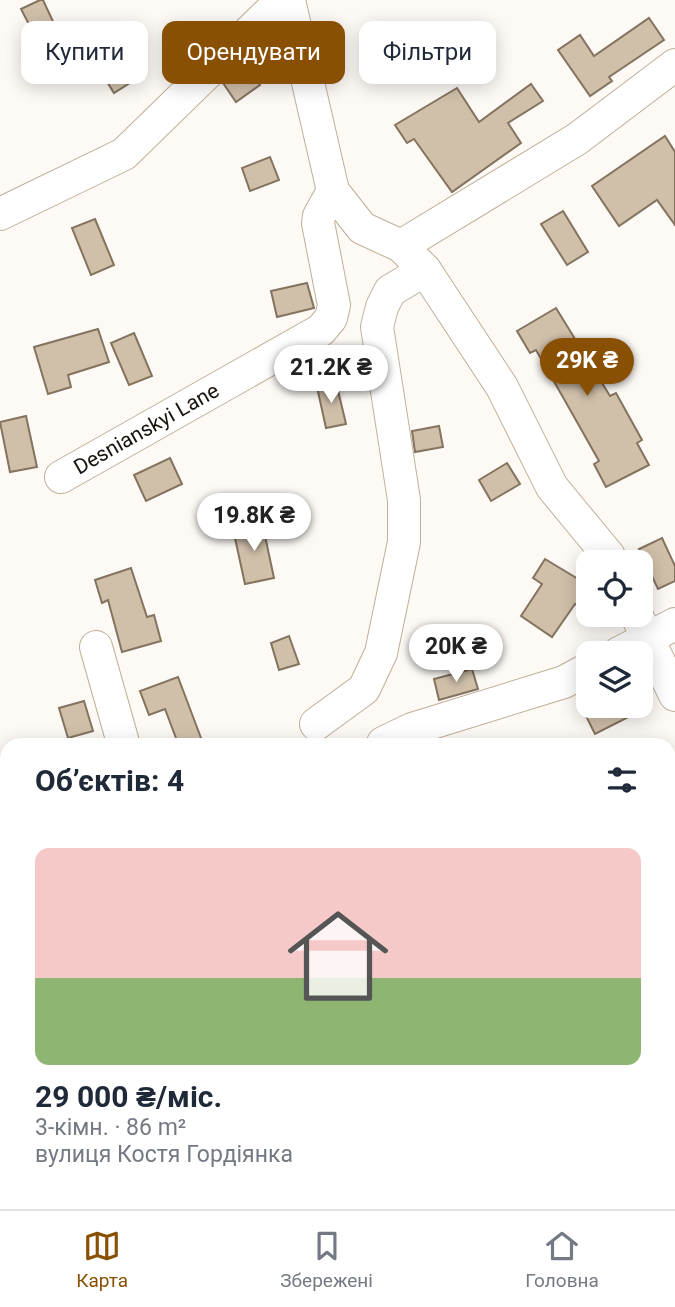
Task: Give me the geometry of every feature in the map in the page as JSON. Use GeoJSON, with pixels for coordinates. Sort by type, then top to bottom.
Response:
{"type":"FeatureCollection","features":[{"type":"Feature","properties":{"kind":"street"},"geometry":{"type":"LineString","coordinates":[[0,214],[124,153],[282,0]]}},
{"type":"Feature","properties":{"kind":"street"},"geometry":{"type":"LineString","coordinates":[[289,0],[333,191],[362,228],[401,246],[425,270],[502,387],[552,486],[604,550]]}},
{"type":"Feature","properties":{"kind":"street"},"geometry":{"type":"LineString","coordinates":[[401,246],[577,139],[675,65]]}},
{"type":"Feature","properties":{"kind":"street","name":"Desnianskyi Lane"},"geometry":{"type":"LineString","coordinates":[[61,477],[321,330],[331,318],[334,305],[318,223],[333,191]]}},
{"type":"Feature","properties":{"kind":"street"},"geometry":{"type":"LineString","coordinates":[[316,724],[364,689],[382,653],[404,542],[404,500],[377,327],[390,291],[425,270]]}},
{"type":"Feature","properties":{"kind":"street"},"geometry":{"type":"LineString","coordinates":[[653,626],[675,695]]}},
{"type":"Feature","properties":{"kind":"street"},"geometry":{"type":"LineString","coordinates":[[634,641],[652,627]]}},
{"type":"Feature","properties":{"kind":"street"},"geometry":{"type":"LineString","coordinates":[[96,647],[122,738]]}},
{"type":"Feature","properties":{"kind":"street"},"geometry":{"type":"LineString","coordinates":[[393,738],[412,729],[564,682],[576,676]]}},
{"type":"Feature","properties":{"kind":"building"},"geometry":{"type":"Polygon","coordinates":[[[43,0],[53,21],[27,21],[21,9],[43,0]]]}},
{"type":"Feature","properties":{"kind":"building"},"geometry":{"type":"Polygon","coordinates":[[[649,18],[664,40],[609,77],[612,81],[590,96],[558,50],[580,35],[594,56],[649,18]]]}},
{"type":"Feature","properties":{"kind":"building"},"geometry":{"type":"Polygon","coordinates":[[[108,84],[128,84],[114,93],[108,84]]]}},
{"type":"Feature","properties":{"kind":"building"},"geometry":{"type":"Polygon","coordinates":[[[224,84],[260,85],[236,102],[224,84]]]}},
{"type":"Feature","properties":{"kind":"building"},"geometry":{"type":"Polygon","coordinates":[[[531,84],[543,101],[508,123],[521,143],[452,192],[414,139],[407,143],[395,125],[457,88],[479,122],[531,84]]]}},
{"type":"Feature","properties":{"kind":"building"},"geometry":{"type":"Polygon","coordinates":[[[665,136],[675,152],[675,225],[657,200],[619,226],[592,186],[665,136]]]}},
{"type":"Feature","properties":{"kind":"building"},"geometry":{"type":"Polygon","coordinates":[[[270,157],[279,180],[250,191],[242,168],[270,157]]]}},
{"type":"Feature","properties":{"kind":"building"},"geometry":{"type":"Polygon","coordinates":[[[563,211],[588,252],[567,265],[541,224],[563,211]]]}},
{"type":"Feature","properties":{"kind":"building"},"geometry":{"type":"Polygon","coordinates":[[[95,219],[114,265],[91,275],[72,228],[95,219]]]}},
{"type":"Feature","properties":{"kind":"building"},"geometry":{"type":"Polygon","coordinates":[[[307,283],[314,308],[277,317],[271,291],[307,283]]]}},
{"type":"Feature","properties":{"kind":"building"},"geometry":{"type":"Polygon","coordinates":[[[556,308],[610,396],[616,393],[642,440],[637,443],[649,465],[606,487],[594,464],[599,461],[564,399],[536,350],[530,353],[517,331],[556,308]]]}},
{"type":"Feature","properties":{"kind":"building"},"geometry":{"type":"Polygon","coordinates":[[[98,329],[109,362],[68,375],[71,387],[48,394],[34,347],[98,329]]]}},
{"type":"Feature","properties":{"kind":"building"},"geometry":{"type":"Polygon","coordinates":[[[134,333],[152,376],[129,385],[111,343],[134,333]]]}},
{"type":"Feature","properties":{"kind":"building"},"geometry":{"type":"Polygon","coordinates":[[[336,382],[346,424],[326,428],[317,387],[336,382]]]}},
{"type":"Feature","properties":{"kind":"building"},"geometry":{"type":"Polygon","coordinates":[[[26,416],[37,467],[10,472],[0,422],[26,416]]]}},
{"type":"Feature","properties":{"kind":"building"},"geometry":{"type":"Polygon","coordinates":[[[439,426],[443,447],[415,452],[412,431],[439,426]]]}},
{"type":"Feature","properties":{"kind":"building"},"geometry":{"type":"Polygon","coordinates":[[[170,458],[182,484],[146,501],[134,475],[170,458]]]}},
{"type":"Feature","properties":{"kind":"building"},"geometry":{"type":"Polygon","coordinates":[[[507,463],[520,484],[491,501],[479,480],[507,463]]]}},
{"type":"Feature","properties":{"kind":"building"},"geometry":{"type":"Polygon","coordinates":[[[262,522],[274,578],[245,584],[233,529],[262,522]]]}},
{"type":"Feature","properties":{"kind":"building"},"geometry":{"type":"Polygon","coordinates":[[[662,538],[675,566],[675,581],[658,589],[653,578],[653,550],[639,549],[662,538]]]}},
{"type":"Feature","properties":{"kind":"building"},"geometry":{"type":"Polygon","coordinates":[[[545,559],[576,578],[576,604],[552,637],[521,616],[542,584],[533,578],[545,559]]]}},
{"type":"Feature","properties":{"kind":"building"},"geometry":{"type":"Polygon","coordinates":[[[131,568],[147,617],[154,615],[161,641],[122,652],[108,600],[102,603],[95,580],[131,568]]]}},
{"type":"Feature","properties":{"kind":"building"},"geometry":{"type":"Polygon","coordinates":[[[289,636],[299,664],[279,670],[271,643],[289,636]]]}},
{"type":"Feature","properties":{"kind":"building"},"geometry":{"type":"Polygon","coordinates":[[[472,669],[478,689],[439,700],[434,679],[472,669]]]}},
{"type":"Feature","properties":{"kind":"building"},"geometry":{"type":"Polygon","coordinates":[[[178,677],[201,738],[176,738],[165,709],[149,715],[140,691],[178,677]]]}},
{"type":"Feature","properties":{"kind":"building"},"geometry":{"type":"Polygon","coordinates":[[[84,701],[93,731],[68,738],[59,708],[84,701]]]}},
{"type":"Feature","properties":{"kind":"building"},"geometry":{"type":"Polygon","coordinates":[[[587,718],[626,718],[595,734],[587,718]]]}}]}
